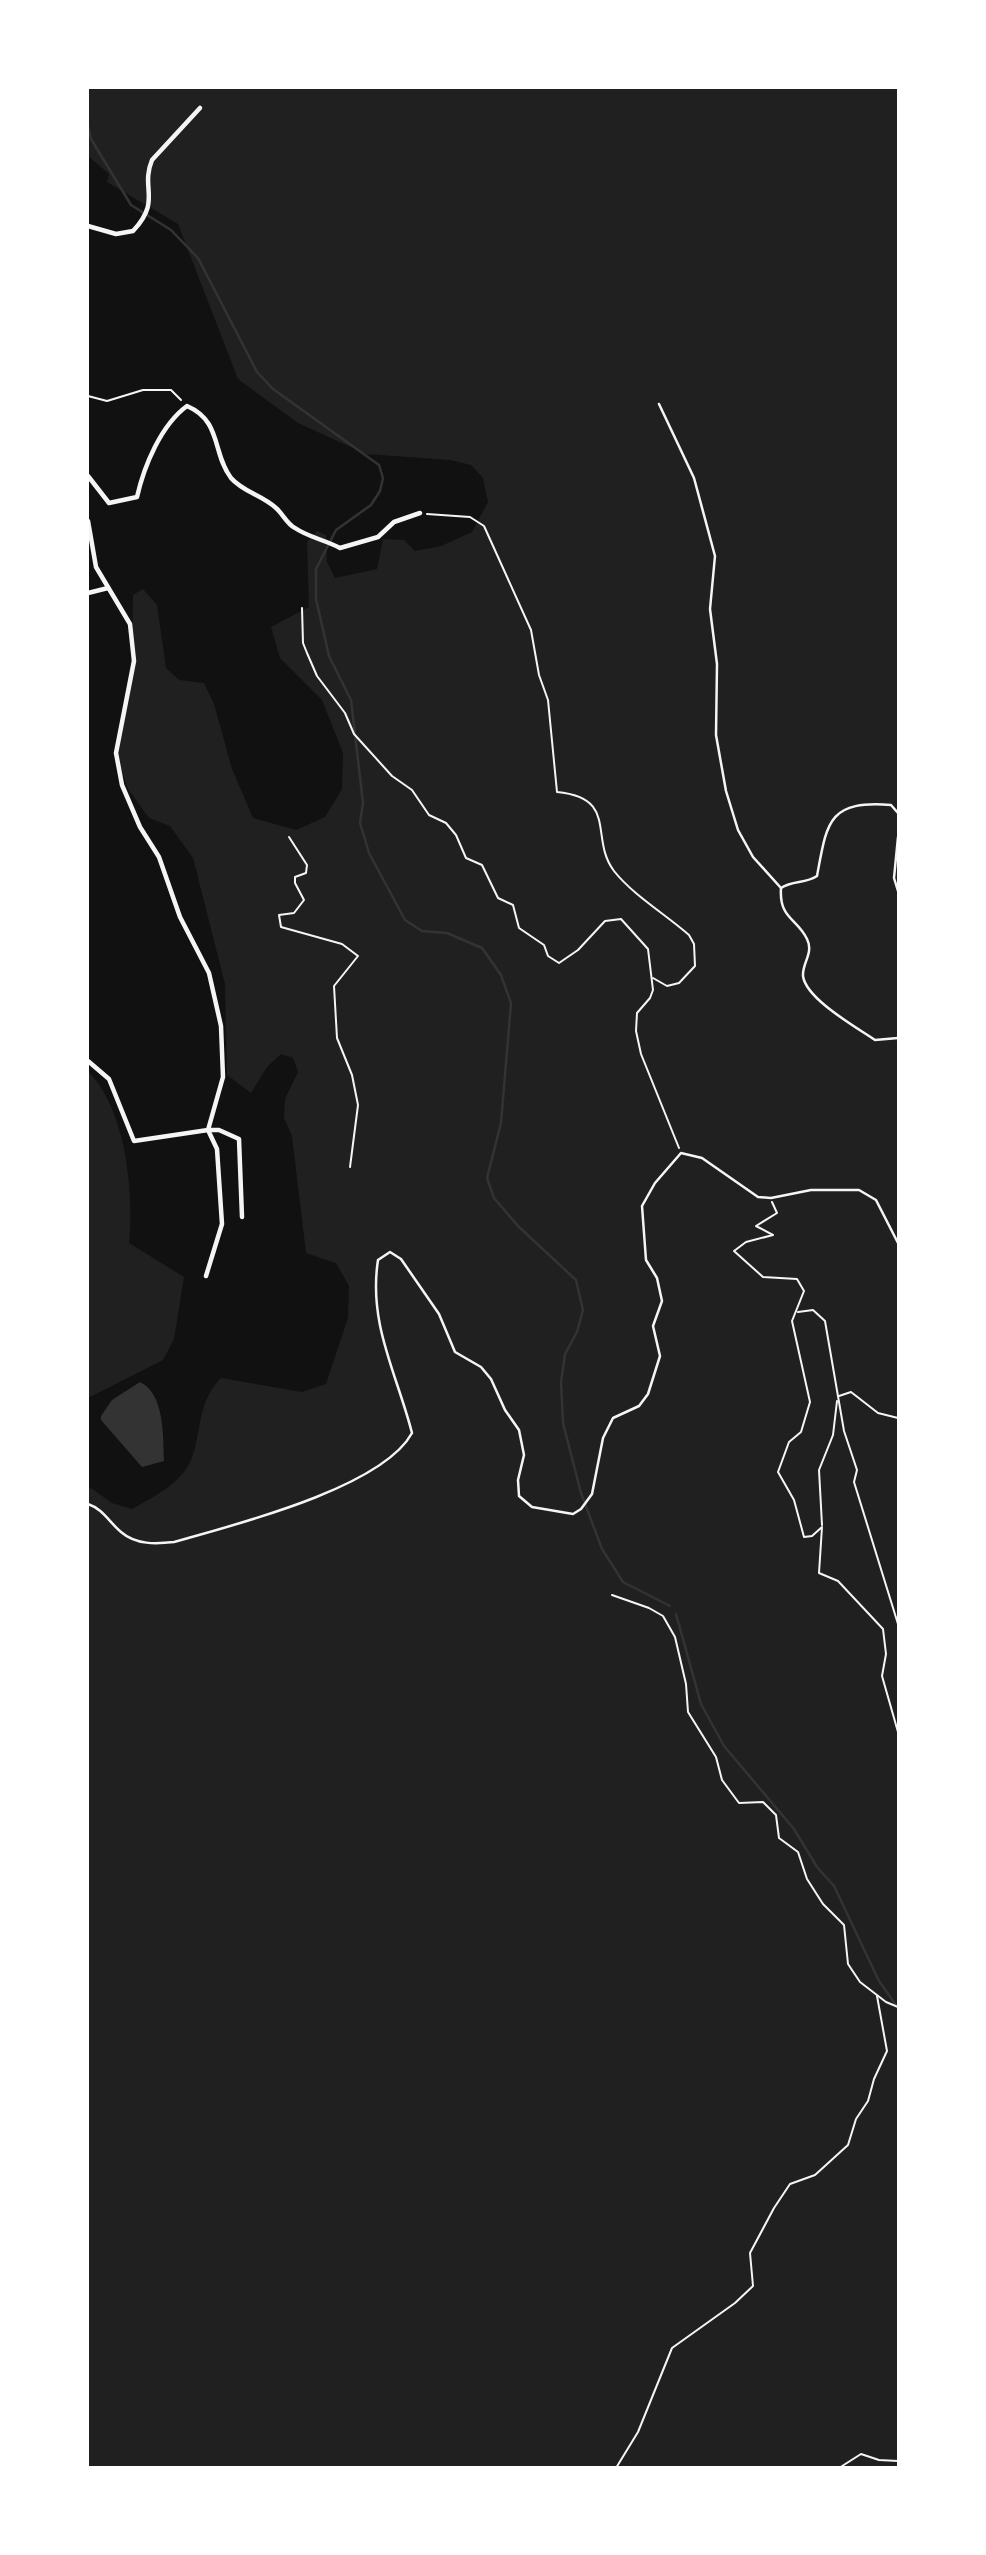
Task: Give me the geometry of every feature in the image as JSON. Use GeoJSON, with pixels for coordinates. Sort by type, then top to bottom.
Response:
{"type":"FeatureCollection","features":[{"type":"Feature","properties":{"kind":"street"},"geometry":{"type":"LineString","coordinates":[[88,226],[125,234],[143,220],[150,208],[149,169],[152,160],[200,108]]}},
{"type":"Feature","properties":{"kind":"street"},"geometry":{"type":"LineString","coordinates":[[88,476],[109,503],[137,497],[143,471],[174,415],[187,406],[202,412],[213,431],[229,475],[241,488],[275,507],[293,528],[340,548],[378,537],[394,522],[420,513]]}},
{"type":"Feature","properties":{"kind":"street"},"geometry":{"type":"LineString","coordinates":[[88,521],[96,567],[130,624],[134,661],[116,752],[122,785],[140,827],[159,857],[180,917],[209,973],[221,1026],[223,1077],[208,1130],[216,1149],[222,1224],[206,1276]]}},
{"type":"Feature","properties":{"kind":"street"},"geometry":{"type":"LineString","coordinates":[[88,593],[108,588]]}},
{"type":"Feature","properties":{"kind":"street"},"geometry":{"type":"LineString","coordinates":[[88,1061],[108,1079],[134,1141],[208,1130],[230,1133],[240,1142],[242,1217]]}},
{"type":"Feature","properties":{"kind":"lane"},"geometry":{"type":"LineString","coordinates":[[659,404],[694,478],[715,556],[710,609],[717,664],[716,735],[726,791],[738,830],[753,857],[781,888]]}},
{"type":"Feature","properties":{"kind":"lane"},"geometry":{"type":"LineString","coordinates":[[898,813],[891,805],[848,806],[834,816],[825,836],[817,876],[806,883],[789,882],[781,888],[780,898],[789,920],[803,932],[810,947],[802,972],[806,988],[875,1040],[898,1038]]}},
{"type":"Feature","properties":{"kind":"lane"},"geometry":{"type":"LineString","coordinates":[[898,837],[894,878],[898,891]]}},
{"type":"Feature","properties":{"kind":"lane"},"geometry":{"type":"LineString","coordinates":[[88,1504],[100,1509],[122,1533],[134,1539],[153,1544],[174,1542],[334,1491],[395,1456],[412,1433],[383,1349],[376,1273],[378,1260],[390,1252],[401,1259],[439,1314],[455,1352],[481,1367],[491,1379],[505,1410],[519,1430],[524,1455],[518,1480],[519,1496],[532,1507],[573,1514],[581,1509],[592,1494],[603,1438],[613,1418],[639,1406],[648,1394],[660,1356],[653,1326],[662,1301],[657,1278],[646,1260],[642,1206],[655,1183],[681,1153],[702,1158],[758,1197],[771,1198],[811,1190],[859,1190],[876,1199],[898,1243]]}},
{"type":"Feature","properties":{"kind":"path"},"geometry":{"type":"LineString","coordinates":[[88,396],[107,401],[143,390],[171,390],[187,406]]}},
{"type":"Feature","properties":{"kind":"path"},"geometry":{"type":"LineString","coordinates":[[420,513],[470,517],[484,526],[531,630],[538,675],[548,700],[558,792],[584,797],[601,817],[605,849],[612,868],[689,935],[694,944],[695,966],[679,983],[667,986],[652,977]]}},
{"type":"Feature","properties":{"kind":"path"},"geometry":{"type":"LineString","coordinates":[[302,608],[303,643],[307,653],[317,676],[345,713],[354,734],[391,776],[412,790],[429,815],[446,823],[456,835],[466,859],[482,865],[498,898],[513,905],[519,928],[544,945],[548,956],[559,963],[578,950],[605,921],[621,919],[648,949],[652,977],[650,999],[637,1013],[636,1031],[641,1054],[673,1126],[681,1153]]}},
{"type":"Feature","properties":{"kind":"path"},"geometry":{"type":"LineString","coordinates":[[289,837],[307,865],[306,873],[295,877],[295,883],[304,900],[294,913],[279,915],[281,927],[342,944],[358,956],[334,986],[337,1038],[352,1075],[358,1105],[350,1167]]}},
{"type":"Feature","properties":{"kind":"path"},"geometry":{"type":"LineString","coordinates":[[771,1198],[777,1213],[756,1226],[773,1235],[746,1242],[734,1251],[763,1277],[797,1279],[804,1291],[793,1321],[810,1402],[801,1432],[789,1442],[778,1472],[794,1500],[804,1537],[812,1536],[822,1527]]}},
{"type":"Feature","properties":{"kind":"path"},"geometry":{"type":"LineString","coordinates":[[796,1312],[813,1310],[825,1321],[844,1431],[857,1469],[854,1482],[898,1623]]}},
{"type":"Feature","properties":{"kind":"path"},"geometry":{"type":"LineString","coordinates":[[838,1396],[851,1392],[878,1413],[898,1418]]}},
{"type":"Feature","properties":{"kind":"path"},"geometry":{"type":"LineString","coordinates":[[838,1396],[833,1435],[819,1470],[822,1527],[819,1573],[838,1581],[883,1629],[886,1654],[882,1676],[898,1732]]}},
{"type":"Feature","properties":{"kind":"path"},"geometry":{"type":"LineString","coordinates":[[611,1595],[649,1608],[663,1616],[677,1645],[686,1684],[688,1712],[716,1758],[722,1780],[739,1802],[763,1802],[776,1815],[779,1838],[798,1852],[807,1879],[823,1904],[844,1925],[848,1964],[860,1982],[877,1996],[898,2007]]}},
{"type":"Feature","properties":{"kind":"path"},"geometry":{"type":"LineString","coordinates":[[616,2468],[638,2432],[672,2348],[735,2304],[753,2287],[750,2253],[790,2184],[815,2175],[848,2145],[856,2119],[868,2101],[874,2079],[887,2051],[877,1996]]}},
{"type":"Feature","properties":{"kind":"path"},"geometry":{"type":"LineString","coordinates":[[839,2468],[861,2454],[878,2460],[898,2461]]}},
{"type":"Feature","properties":{"kind":"shaded area"},"geometry":{"type":"Polygon","coordinates":[[[88,88],[898,88],[898,2467],[88,2467],[88,1486],[112,1503],[132,1509],[173,1483],[191,1460],[207,1397],[221,1378],[302,1392],[326,1384],[348,1318],[349,1286],[336,1263],[306,1253],[292,1136],[284,1118],[285,1099],[298,1072],[293,1058],[281,1054],[267,1067],[251,1093],[227,1075],[225,984],[193,858],[170,826],[149,818],[128,789],[119,763],[118,738],[132,655],[133,595],[143,589],[157,605],[166,668],[179,680],[204,683],[214,704],[232,769],[253,818],[296,830],[325,817],[342,789],[343,753],[322,700],[280,658],[271,627],[309,607],[307,542],[317,531],[326,535],[327,562],[335,578],[377,569],[383,539],[404,540],[415,551],[441,546],[472,532],[488,502],[483,478],[471,465],[450,460],[366,454],[298,423],[238,379],[178,224],[107,182],[109,174],[88,156],[88,88]]]}},
{"type":"Feature","properties":{"kind":"shaded area"},"geometry":{"type":"Polygon","coordinates":[[[88,1071],[101,1087],[111,1107],[125,1152],[130,1200],[129,1243],[184,1277],[174,1339],[163,1360],[88,1398],[88,1071]]]}},
{"type":"Feature","properties":{"kind":"shaded area"},"geometry":{"type":"Polygon","coordinates":[[[140,1382],[154,1396],[158,1406],[163,1429],[164,1461],[142,1467],[101,1420],[112,1400],[140,1382]]]}},
{"type":"Feature","properties":{"kind":"waterway"},"geometry":{"type":"LineString","coordinates":[[88,126],[91,139],[131,205],[171,230],[198,258],[257,372],[273,389],[379,465],[383,478],[380,491],[371,505],[336,530],[316,569],[316,599],[329,656],[351,700],[363,803],[360,823],[369,853],[405,920],[422,931],[447,933],[482,948],[501,975],[511,1003],[501,1123],[487,1178],[494,1198],[518,1226],[576,1280],[583,1310],[577,1332],[565,1354],[561,1382],[563,1423],[581,1493],[602,1549],[623,1582],[670,1606]]}},
{"type":"Feature","properties":{"kind":"waterway"},"geometry":{"type":"LineString","coordinates":[[676,1614],[701,1704],[724,1746],[794,1829],[817,1867],[834,1886],[879,1981],[898,2008]]}}]}
